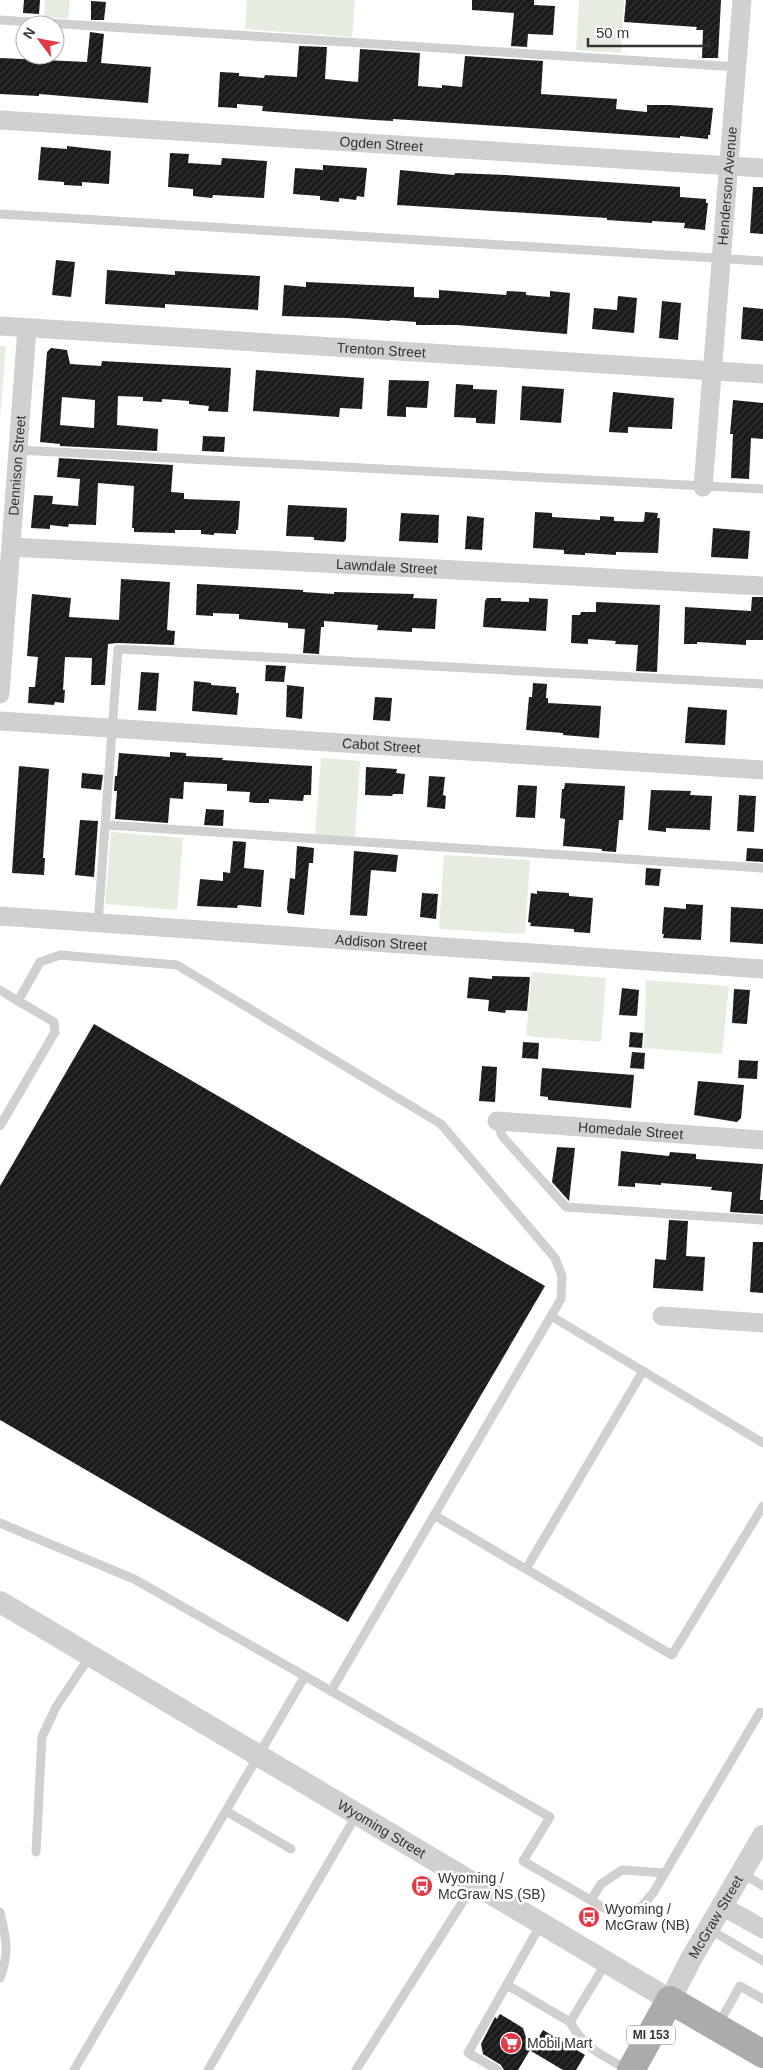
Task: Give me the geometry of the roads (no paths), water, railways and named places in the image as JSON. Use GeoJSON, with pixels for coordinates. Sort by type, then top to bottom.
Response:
{"type":"FeatureCollection","features":[{"type":"Feature","properties":{"kind":"main road","name":"Wyoming Street"},"geometry":{"type":"LineString","coordinates":[[670,2000],[763,2054]]}},
{"type":"Feature","properties":{"kind":"main road","name":"MI 153"},"geometry":{"type":"LineString","coordinates":[[630,2070],[670,2000]]}},
{"type":"Feature","properties":{"kind":"street","name":"Henderson Avenue"},"geometry":{"type":"LineString","coordinates":[[703,487],[742,0]]}},
{"type":"Feature","properties":{"kind":"street","name":"Ogden Street"},"geometry":{"type":"LineString","coordinates":[[0,120],[763,168]]}},
{"type":"Feature","properties":{"kind":"street","name":"Trenton Street"},"geometry":{"type":"LineString","coordinates":[[0,326],[763,374]]}},
{"type":"Feature","properties":{"kind":"street","name":"Dennison Street"},"geometry":{"type":"LineString","coordinates":[[0,694],[27,328]]}},
{"type":"Feature","properties":{"kind":"street","name":"Lawndale Street"},"geometry":{"type":"LineString","coordinates":[[11,547],[763,586]]}},
{"type":"Feature","properties":{"kind":"street","name":"Cabot Street"},"geometry":{"type":"LineString","coordinates":[[0,721],[763,770]]}},
{"type":"Feature","properties":{"kind":"street","name":"Addison Street"},"geometry":{"type":"LineString","coordinates":[[0,916],[763,969]]}},
{"type":"Feature","properties":{"kind":"street","name":"Homedale Street"},"geometry":{"type":"LineString","coordinates":[[497,1121],[763,1140]]}},
{"type":"Feature","properties":{"kind":"street"},"geometry":{"type":"LineString","coordinates":[[662,1316],[763,1323]]}},
{"type":"Feature","properties":{"kind":"street","name":"Wyoming Street"},"geometry":{"type":"LineString","coordinates":[[0,1602],[670,2000]]}},
{"type":"Feature","properties":{"kind":"street","name":"McGraw Street"},"geometry":{"type":"LineString","coordinates":[[670,2000],[741,1873],[762,1842]]}},
{"type":"Feature","properties":{"kind":"street"},"geometry":{"type":"LineString","coordinates":[[722,1906],[760,1925]]}},
{"type":"Feature","properties":{"kind":"lane"},"geometry":{"type":"LineString","coordinates":[[0,20],[736,67]]}},
{"type":"Feature","properties":{"kind":"lane"},"geometry":{"type":"LineString","coordinates":[[0,214],[763,261]]}},
{"type":"Feature","properties":{"kind":"lane"},"geometry":{"type":"LineString","coordinates":[[18,450],[763,489]]}},
{"type":"Feature","properties":{"kind":"lane"},"geometry":{"type":"LineString","coordinates":[[98,923],[118,649],[763,684]]}},
{"type":"Feature","properties":{"kind":"lane"},"geometry":{"type":"LineString","coordinates":[[106,825],[763,868]]}},
{"type":"Feature","properties":{"kind":"lane"},"geometry":{"type":"LineString","coordinates":[[18,1001],[40,962],[60,954],[177,966],[441,1124],[555,1258],[562,1276],[561,1299],[331,1691]]}},
{"type":"Feature","properties":{"kind":"lane"},"geometry":{"type":"LineString","coordinates":[[0,990],[54,1022],[55,1032],[0,1126]]}},
{"type":"Feature","properties":{"kind":"lane"},"geometry":{"type":"LineString","coordinates":[[497,1121],[502,1136],[566,1207],[763,1220]]}},
{"type":"Feature","properties":{"kind":"lane"},"geometry":{"type":"LineString","coordinates":[[551,1316],[763,1443]]}},
{"type":"Feature","properties":{"kind":"lane"},"geometry":{"type":"LineString","coordinates":[[526,1569],[643,1371]]}},
{"type":"Feature","properties":{"kind":"lane"},"geometry":{"type":"LineString","coordinates":[[434,1515],[672,1655],[763,1506]]}},
{"type":"Feature","properties":{"kind":"lane"},"geometry":{"type":"LineString","coordinates":[[0,1523],[134,1579],[550,1817],[524,1861],[604,1908],[624,1911],[641,1907],[653,1893],[762,1711]]}},
{"type":"Feature","properties":{"kind":"lane"},"geometry":{"type":"LineString","coordinates":[[36,1852],[42,1737],[56,1707],[90,1655]]}},
{"type":"Feature","properties":{"kind":"lane"},"geometry":{"type":"LineString","coordinates":[[74,2070],[304,1676]]}},
{"type":"Feature","properties":{"kind":"lane"},"geometry":{"type":"LineString","coordinates":[[226,1811],[291,1849]]}},
{"type":"Feature","properties":{"kind":"lane"},"geometry":{"type":"LineString","coordinates":[[208,2070],[357,1814]]}},
{"type":"Feature","properties":{"kind":"lane"},"geometry":{"type":"LineString","coordinates":[[591,1900],[601,1884],[622,1870],[665,1872]]}},
{"type":"Feature","properties":{"kind":"lane"},"geometry":{"type":"LineString","coordinates":[[741,1873],[763,1886]]}},
{"type":"Feature","properties":{"kind":"lane"},"geometry":{"type":"LineString","coordinates":[[356,2070],[474,1884]]}},
{"type":"Feature","properties":{"kind":"lane"},"geometry":{"type":"LineString","coordinates":[[0,1912],[5,1933],[7,1961],[0,1978]]}},
{"type":"Feature","properties":{"kind":"lane"},"geometry":{"type":"LineString","coordinates":[[498,2070],[468,2053],[541,1924]]}},
{"type":"Feature","properties":{"kind":"lane"},"geometry":{"type":"LineString","coordinates":[[709,1929],[763,1961]]}},
{"type":"Feature","properties":{"kind":"lane"},"geometry":{"type":"LineString","coordinates":[[570,2022],[606,1962]]}},
{"type":"Feature","properties":{"kind":"lane"},"geometry":{"type":"LineString","coordinates":[[507,1985],[570,2022],[579,2038],[588,2046],[630,2070]]}},
{"type":"Feature","properties":{"kind":"lane"},"geometry":{"type":"LineString","coordinates":[[716,2027],[740,1986],[763,1999]]}},
{"type":"Feature","properties":{"kind":"place","name":"Wyoming / McGraw NS (SB)"},"geometry":{"type":"Point","coordinates":[422,1886]}},
{"type":"Feature","properties":{"kind":"place","name":"Wyoming / McGraw (NB)"},"geometry":{"type":"Point","coordinates":[589,1917]}},
{"type":"Feature","properties":{"kind":"place","name":"Mobil Mart"},"geometry":{"type":"Point","coordinates":[511,2043]}}]}
